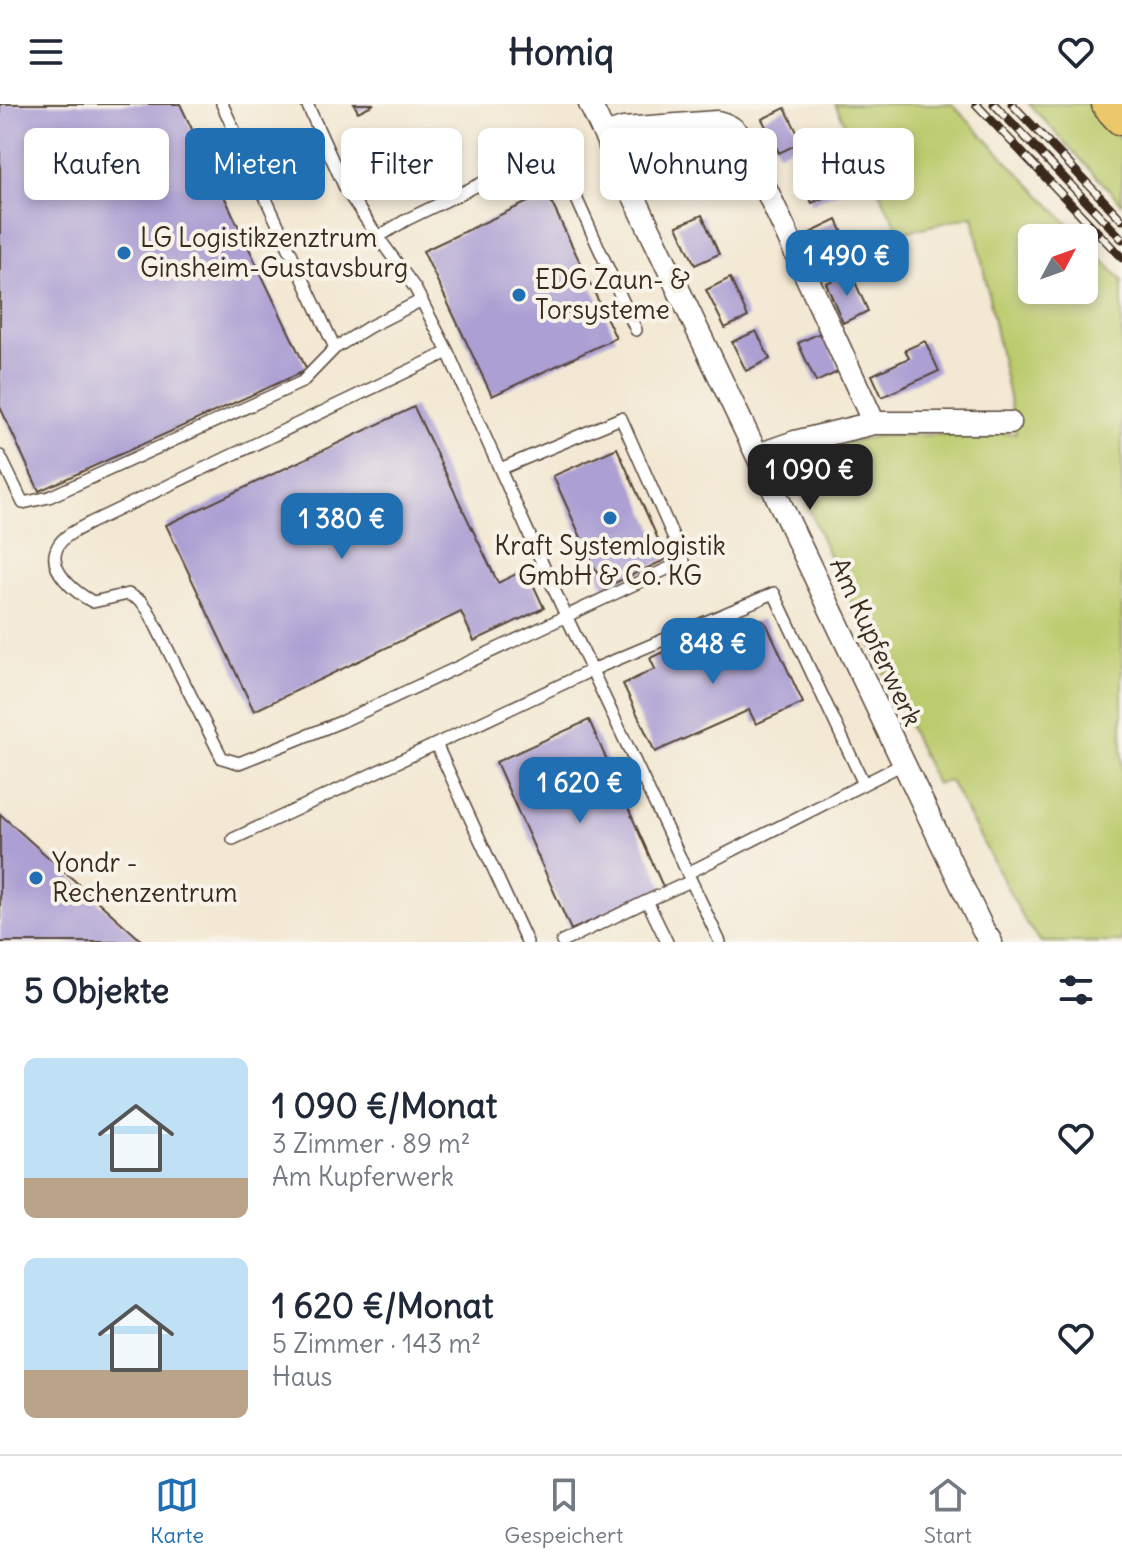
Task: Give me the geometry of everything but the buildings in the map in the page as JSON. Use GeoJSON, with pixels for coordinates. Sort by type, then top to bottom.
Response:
{"type":"FeatureCollection","features":[{"type":"Feature","properties":{"kind":"main road"},"geometry":{"type":"LineString","coordinates":[[1110,104],[1122,117]]}},
{"type":"Feature","properties":{"kind":"street","name":"Am Kupferwerk"},"geometry":{"type":"LineString","coordinates":[[590,104],[602,128]]}},
{"type":"Feature","properties":{"kind":"street"},"geometry":{"type":"LineString","coordinates":[[636,128],[717,122],[733,128]]}},
{"type":"Feature","properties":{"kind":"street","name":"Am Kupferwerk"},"geometry":{"type":"LineString","coordinates":[[636,200],[903,764],[991,942]]}},
{"type":"Feature","properties":{"kind":"street"},"geometry":{"type":"LineString","coordinates":[[771,200],[874,423]]}},
{"type":"Feature","properties":{"kind":"street"},"geometry":{"type":"LineString","coordinates":[[758,455],[795,442],[874,423],[1010,423]]}},
{"type":"Feature","properties":{"kind":"lane"},"geometry":{"type":"LineString","coordinates":[[222,104],[335,348]]}},
{"type":"Feature","properties":{"kind":"lane"},"geometry":{"type":"LineString","coordinates":[[307,104],[346,190],[407,275],[448,352],[567,617],[720,942]]}},
{"type":"Feature","properties":{"kind":"lane"},"geometry":{"type":"LineString","coordinates":[[378,237],[406,220],[546,152],[559,160],[636,330]]}},
{"type":"Feature","properties":{"kind":"lane"},"geometry":{"type":"LineString","coordinates":[[0,456],[23,503],[49,497],[302,382],[335,348],[422,300]]}},
{"type":"Feature","properties":{"kind":"lane"},"geometry":{"type":"LineString","coordinates":[[448,352],[90,523],[57,547],[54,560],[63,579],[93,602],[128,594],[141,601],[222,758],[239,763],[343,721],[684,561],[621,418],[500,469]]}},
{"type":"Feature","properties":{"kind":"lane"},"geometry":{"type":"LineString","coordinates":[[233,839],[592,670],[774,593],[864,784]]}},
{"type":"Feature","properties":{"kind":"lane"},"geometry":{"type":"LineString","coordinates":[[436,744],[527,942]]}},
{"type":"Feature","properties":{"kind":"lane"},"geometry":{"type":"LineString","coordinates":[[562,942],[647,901],[903,764]]}},
{"type":"Feature","properties":{"kind":"lane"},"geometry":{"type":"LineString","coordinates":[[647,901],[667,942]]}},
{"type":"Feature","properties":{"kind":"green space"},"geometry":{"type":"Polygon","coordinates":[[[835,104],[952,104],[1068,224],[1018,224],[1018,304],[1098,304],[1098,255],[1122,280],[1122,942],[1041,942],[1027,925],[950,781],[936,784],[786,457],[878,436],[1016,433],[973,216],[900,233],[883,200],[914,200],[914,128],[847,128],[835,104]]]}},
{"type":"Feature","properties":{"kind":"green space"},"geometry":{"type":"Polygon","coordinates":[[[1029,104],[1087,104],[1122,141],[1122,204],[1029,104]]]}},
{"type":"Feature","properties":{"kind":"railway"},"geometry":{"type":"LineString","coordinates":[[976,104],[1122,258]]}},
{"type":"Feature","properties":{"kind":"railway"},"geometry":{"type":"LineString","coordinates":[[994,104],[1122,239]]}},
{"type":"Feature","properties":{"kind":"railway"},"geometry":{"type":"LineString","coordinates":[[1012,104],[1122,220]]}},
{"type":"Feature","properties":{"kind":"place","name":"LG Logistikzenztrum Ginsheim-Gustavsburg"},"geometry":{"type":"Point","coordinates":[124,253]}},
{"type":"Feature","properties":{"kind":"place","name":"EDG Zaun- & Torsysteme"},"geometry":{"type":"Point","coordinates":[519,295]}},
{"type":"Feature","properties":{"kind":"place","name":"Kraft Systemlogistik GmbH & Co. KG"},"geometry":{"type":"Point","coordinates":[610,518]}},
{"type":"Feature","properties":{"kind":"place","name":"Yondr - Rechenzentrum"},"geometry":{"type":"Point","coordinates":[36,878]}}]}
